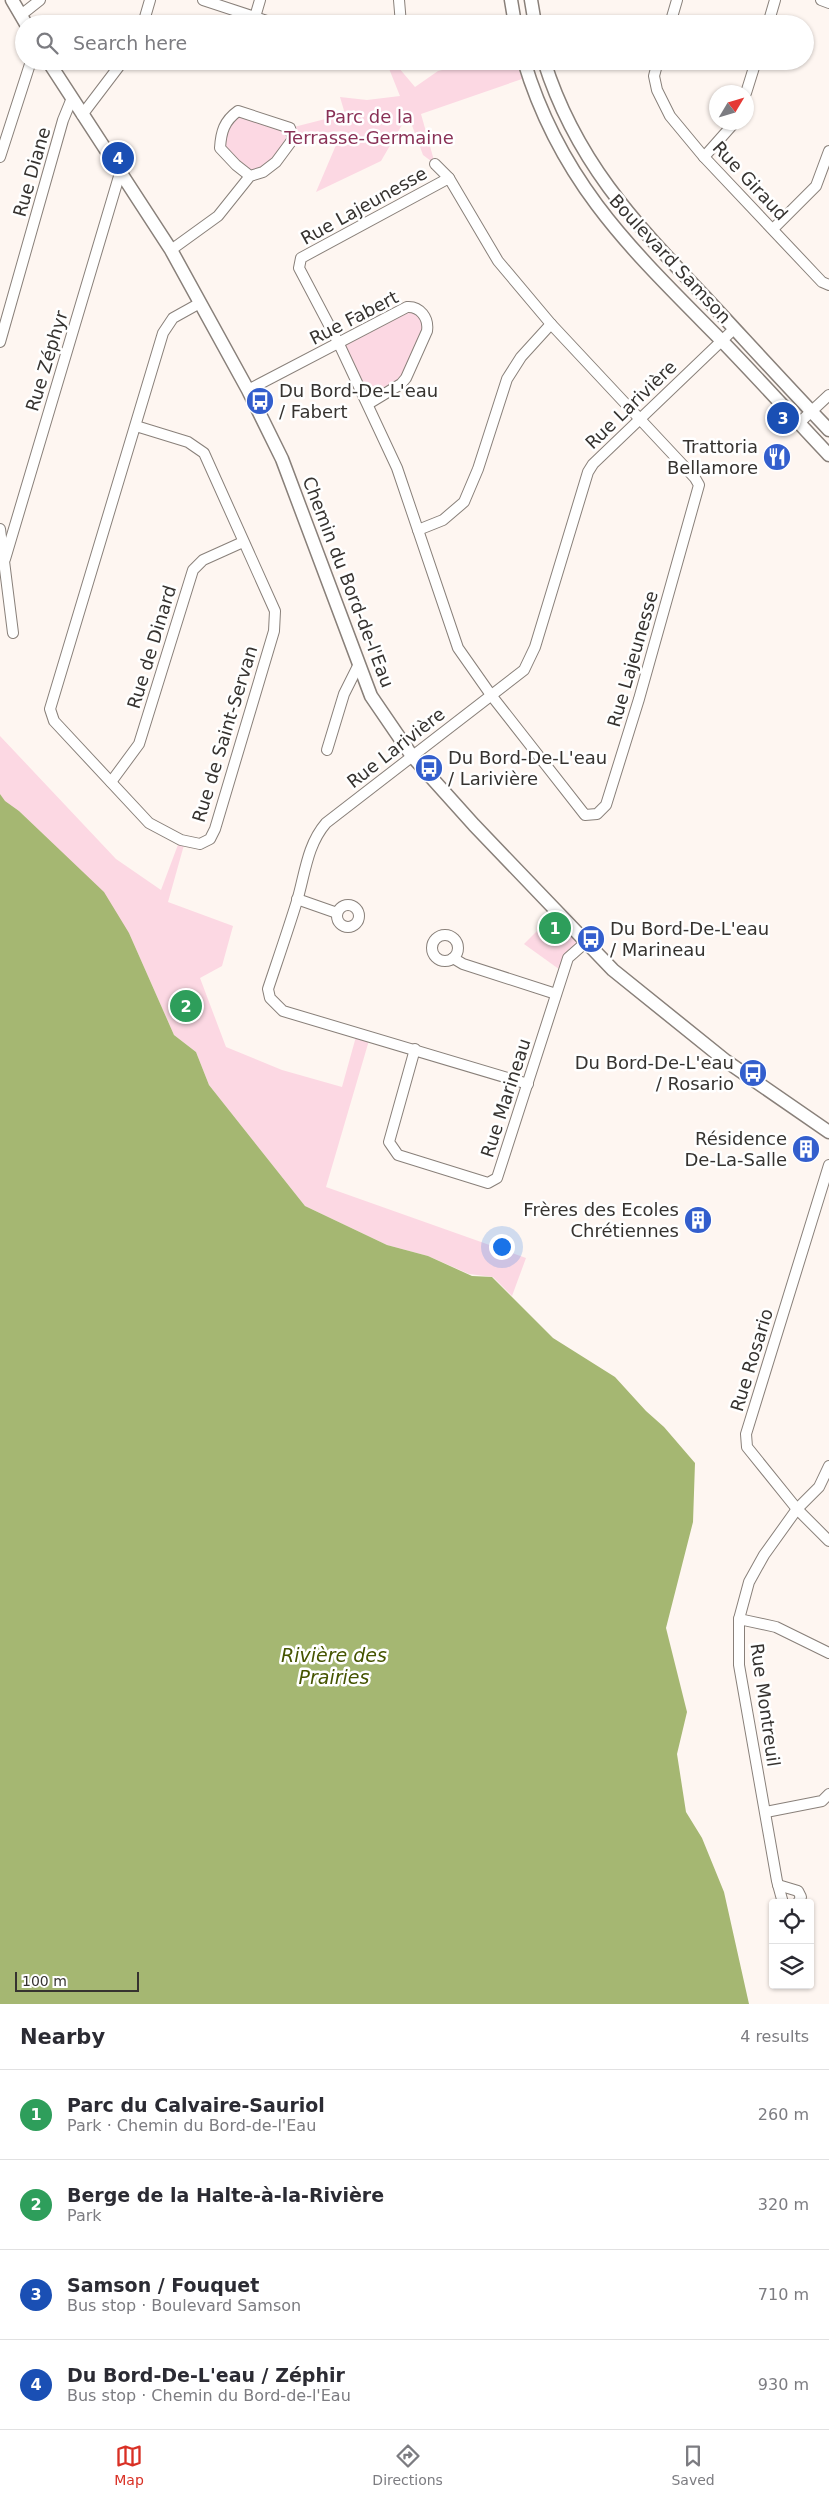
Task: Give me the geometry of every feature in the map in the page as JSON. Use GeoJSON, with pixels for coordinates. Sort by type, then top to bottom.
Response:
{"type":"FeatureCollection","features":[{"type":"Feature","properties":{"kind":"street"},"geometry":{"type":"LineString","coordinates":[[12,0],[20,15]]}},
{"type":"Feature","properties":{"kind":"street"},"geometry":{"type":"LineString","coordinates":[[27,15],[40,0]]}},
{"type":"Feature","properties":{"kind":"street"},"geometry":{"type":"LineString","coordinates":[[146,15],[150,0]]}},
{"type":"Feature","properties":{"kind":"street"},"geometry":{"type":"LineString","coordinates":[[202,0],[249,15]]}},
{"type":"Feature","properties":{"kind":"street"},"geometry":{"type":"LineString","coordinates":[[256,15],[260,0]]}},
{"type":"Feature","properties":{"kind":"street"},"geometry":{"type":"LineString","coordinates":[[399,0],[400,15]]}},
{"type":"Feature","properties":{"kind":"street"},"geometry":{"type":"LineString","coordinates":[[511,0],[514,15]]}},
{"type":"Feature","properties":{"kind":"street"},"geometry":{"type":"LineString","coordinates":[[531,0],[534,15]]}},
{"type":"Feature","properties":{"kind":"street"},"geometry":{"type":"LineString","coordinates":[[673,15],[677,0]]}},
{"type":"Feature","properties":{"kind":"street"},"geometry":{"type":"LineString","coordinates":[[771,15],[775,0]]}},
{"type":"Feature","properties":{"kind":"street"},"geometry":{"type":"LineString","coordinates":[[821,0],[829,2]]}},
{"type":"Feature","properties":{"kind":"street"},"geometry":{"type":"LineString","coordinates":[[0,157],[27,70]]}},
{"type":"Feature","properties":{"kind":"street","name":"Chemin du Bord-de-l'Eau"},"geometry":{"type":"LineString","coordinates":[[54,70],[171,250],[248,390],[282,459],[358,666],[371,696],[412,756],[612,970],[726,1061],[829,1132]]}},
{"type":"Feature","properties":{"kind":"street"},"geometry":{"type":"LineString","coordinates":[[82,114],[116,70]]}},
{"type":"Feature","properties":{"kind":"street","name":"Boulevard Samson"},"geometry":{"type":"LineString","coordinates":[[528,70],[554,138],[590,198],[630,245],[829,455]]}},
{"type":"Feature","properties":{"kind":"street","name":"Boulevard Samson"},"geometry":{"type":"LineString","coordinates":[[548,70],[571,129],[602,181],[634,220],[829,430]]}},
{"type":"Feature","properties":{"kind":"street","name":"Rue Giraud"},"geometry":{"type":"LineString","coordinates":[[656,70],[654,76],[657,90],[670,116],[704,157],[822,282],[829,285]]}},
{"type":"Feature","properties":{"kind":"street"},"geometry":{"type":"LineString","coordinates":[[748,85],[753,70]]}},
{"type":"Feature","properties":{"kind":"street","name":"Rue Diane"},"geometry":{"type":"LineString","coordinates":[[0,342],[63,120],[72,98]]}},
{"type":"Feature","properties":{"kind":"street"},"geometry":{"type":"LineString","coordinates":[[171,250],[218,216],[250,176],[263,172],[276,162],[293,139],[290,128],[238,111],[230,117],[221,132],[220,148],[236,165],[250,176]]}},
{"type":"Feature","properties":{"kind":"street"},"geometry":{"type":"LineString","coordinates":[[704,157],[728,130]]}},
{"type":"Feature","properties":{"kind":"street"},"geometry":{"type":"LineString","coordinates":[[773,229],[816,186],[829,151]]}},
{"type":"Feature","properties":{"kind":"street","name":"Rue Lajeunesse"},"geometry":{"type":"LineString","coordinates":[[434,164],[448,178],[498,261],[551,324],[699,485],[606,805],[597,814],[585,815],[491,695],[458,648],[397,468],[339,344],[299,268],[301,258],[448,178]]}},
{"type":"Feature","properties":{"kind":"street","name":"Rue Zéphyr"},"geometry":{"type":"LineString","coordinates":[[5,558],[120,173]]}},
{"type":"Feature","properties":{"kind":"street","name":"Rue de Saint-Servan"},"geometry":{"type":"LineString","coordinates":[[136,426],[188,442],[204,453],[275,612],[274,631],[216,829],[210,839],[200,844],[182,840],[149,823],[54,721],[50,709],[163,332],[173,318],[200,303]]}},
{"type":"Feature","properties":{"kind":"street","name":"Rue Fabert"},"geometry":{"type":"LineString","coordinates":[[248,390],[407,307],[414,306],[420,309],[428,324],[427,331],[406,378],[401,384],[368,404]]}},
{"type":"Feature","properties":{"kind":"street"},"geometry":{"type":"LineString","coordinates":[[418,530],[443,520],[464,502],[478,469],[507,379],[521,357],[551,324]]}},
{"type":"Feature","properties":{"kind":"street","name":"Rue Larivière"},"geometry":{"type":"LineString","coordinates":[[528,1084],[282,1011],[270,998],[268,988],[297,899],[312,843],[319,831],[326,823],[524,670],[535,647],[588,472],[599,457],[734,329]]}},
{"type":"Feature","properties":{"kind":"street"},"geometry":{"type":"LineString","coordinates":[[799,423],[829,395]]}},
{"type":"Feature","properties":{"kind":"street"},"geometry":{"type":"LineString","coordinates":[[0,529],[13,633]]}},
{"type":"Feature","properties":{"kind":"street","name":"Rue de Dinard"},"geometry":{"type":"LineString","coordinates":[[110,782],[139,744],[193,570],[203,560],[243,542]]}},
{"type":"Feature","properties":{"kind":"street"},"geometry":{"type":"LineString","coordinates":[[327,750],[344,694],[358,666]]}},
{"type":"Feature","properties":{"kind":"street"},"geometry":{"type":"LineString","coordinates":[[297,899],[337,913]]}},
{"type":"Feature","properties":{"kind":"street","name":"Rue Marineau"},"geometry":{"type":"LineString","coordinates":[[415,1049],[388,1142],[398,1155],[488,1183],[497,1178],[568,958],[585,942]]}},
{"type":"Feature","properties":{"kind":"street"},"geometry":{"type":"LineString","coordinates":[[453,958],[463,964],[556,994]]}},
{"type":"Feature","properties":{"kind":"street","name":"Rue Rosario"},"geometry":{"type":"LineString","coordinates":[[829,1165],[746,1434],[747,1447],[797,1510],[829,1541]]}},
{"type":"Feature","properties":{"kind":"street","name":"Rue Montreuil"},"geometry":{"type":"LineString","coordinates":[[782,1899],[739,1665],[738,1619],[749,1582],[764,1554],[797,1510],[819,1487],[829,1466]]}},
{"type":"Feature","properties":{"kind":"street"},"geometry":{"type":"LineString","coordinates":[[738,1619],[776,1627],[829,1653]]}},
{"type":"Feature","properties":{"kind":"street"},"geometry":{"type":"LineString","coordinates":[[766,1812],[822,1801],[829,1794]]}},
{"type":"Feature","properties":{"kind":"street"},"geometry":{"type":"LineString","coordinates":[[778,1885],[798,1892],[801,1897],[800,1899]]}},
{"type":"Feature","properties":{"kind":"green space","name":"Parc de la Terrasse-Germaine"},"geometry":{"type":"Polygon","coordinates":[[[390,70],[401,70],[415,87],[442,70],[520,70],[522,79],[421,114],[435,164],[423,155],[410,120],[406,118],[381,161],[316,192],[342,131],[311,134],[293,139],[287,148],[250,176],[220,148],[221,132],[238,111],[290,128],[345,114],[340,97],[367,100],[400,96],[390,70]]]}},
{"type":"Feature","properties":{"kind":"green space"},"geometry":{"type":"Polygon","coordinates":[[[414,306],[428,324],[406,378],[368,404],[339,344],[414,306]]]}},
{"type":"Feature","properties":{"kind":"green space"},"geometry":{"type":"Polygon","coordinates":[[[0,736],[116,859],[161,890],[179,842],[184,845],[168,902],[233,926],[222,966],[200,978],[226,1047],[282,1070],[342,1087],[357,1033],[370,1037],[326,1187],[526,1258],[512,1296],[493,1277],[469,1274],[428,1256],[387,1245],[305,1206],[209,1085],[196,1052],[174,1035],[129,933],[52,843],[19,811],[4,801],[0,794],[0,736]]]}},
{"type":"Feature","properties":{"kind":"green space"},"geometry":{"type":"Polygon","coordinates":[[[555,913],[585,943],[563,972],[524,944],[555,913]]]}},
{"type":"Feature","properties":{"kind":"water","name":"Rivière des Prairies"},"geometry":{"type":"Polygon","coordinates":[[[0,794],[5,801],[19,811],[104,892],[129,933],[174,1035],[196,1052],[209,1085],[305,1206],[387,1245],[428,1256],[472,1276],[492,1277],[553,1338],[615,1377],[646,1411],[664,1427],[695,1463],[693,1522],[666,1628],[687,1712],[677,1754],[686,1812],[702,1838],[724,1892],[749,2004],[0,2004],[0,794]]]}},
{"type":"Feature","properties":{"kind":"place","name":"Du Bord-De-L'eau / Zéphir"},"geometry":{"type":"Point","coordinates":[118,158]}},
{"type":"Feature","properties":{"kind":"place","name":"Du Bord-De-L'eau / Fabert"},"geometry":{"type":"Point","coordinates":[260,401]}},
{"type":"Feature","properties":{"kind":"place","name":"Samson / Fouquet"},"geometry":{"type":"Point","coordinates":[783,418]}},
{"type":"Feature","properties":{"kind":"place","name":"Trattoria Bellamore"},"geometry":{"type":"Point","coordinates":[777,457]}},
{"type":"Feature","properties":{"kind":"place","name":"Du Bord-De-L'eau / Larivière"},"geometry":{"type":"Point","coordinates":[429,768]}},
{"type":"Feature","properties":{"kind":"place","name":"Parc du Calvaire-Sauriol"},"geometry":{"type":"Point","coordinates":[555,928]}},
{"type":"Feature","properties":{"kind":"place","name":"Du Bord-De-L'eau / Marineau"},"geometry":{"type":"Point","coordinates":[591,939]}},
{"type":"Feature","properties":{"kind":"place","name":"Berge de la Halte-à-la-Rivière"},"geometry":{"type":"Point","coordinates":[186,1006]}},
{"type":"Feature","properties":{"kind":"place","name":"Du Bord-De-L'eau / Rosario"},"geometry":{"type":"Point","coordinates":[753,1073]}},
{"type":"Feature","properties":{"kind":"place","name":"Résidence De-La-Salle"},"geometry":{"type":"Point","coordinates":[806,1149]}},
{"type":"Feature","properties":{"kind":"place","name":"Frères des Ecoles Chrétiennes"},"geometry":{"type":"Point","coordinates":[698,1220]}}]}
